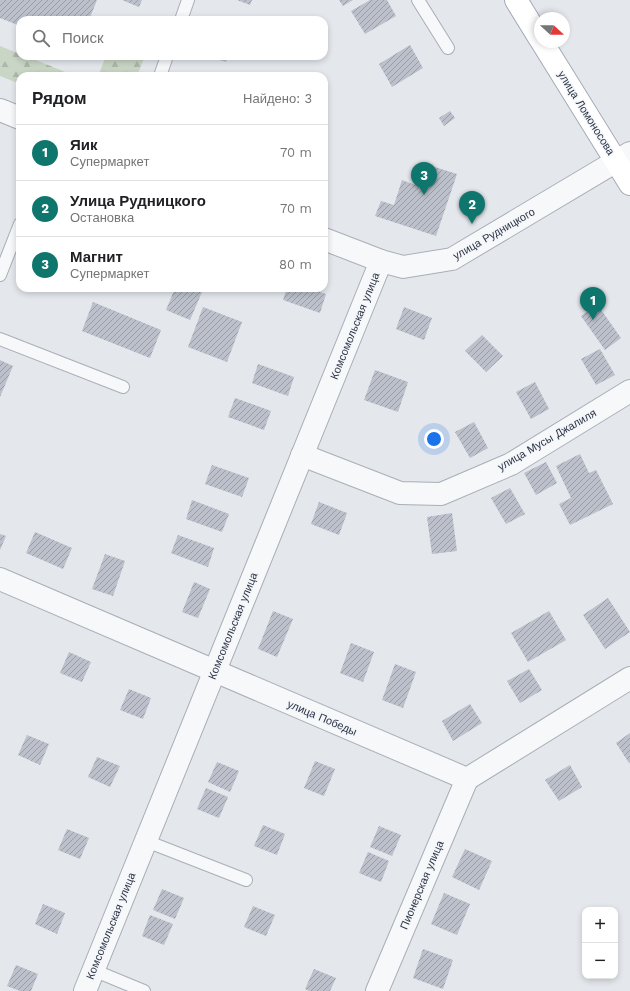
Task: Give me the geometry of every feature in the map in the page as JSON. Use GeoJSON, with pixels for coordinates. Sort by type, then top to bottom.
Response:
{"type":"FeatureCollection","features":[{"type":"Feature","properties":{"kind":"main road"},"geometry":{"type":"LineString","coordinates":[[516,0],[534,29]]}},
{"type":"Feature","properties":{"kind":"main road","name":"улица Ломоносова"},"geometry":{"type":"LineString","coordinates":[[546,48],[623,157],[630,184]]}},
{"type":"Feature","properties":{"kind":"street"},"geometry":{"type":"LineString","coordinates":[[0,110],[16,116]]}},
{"type":"Feature","properties":{"kind":"street","name":"улица Рудницкого"},"geometry":{"type":"LineString","coordinates":[[328,241],[381,261],[403,267],[452,259],[623,157]]}},
{"type":"Feature","properties":{"kind":"street","name":"Комсомольская улица"},"geometry":{"type":"LineString","coordinates":[[85,991],[381,261]]}},
{"type":"Feature","properties":{"kind":"street","name":"улица Мусы Джалиля"},"geometry":{"type":"LineString","coordinates":[[302,455],[400,493],[441,494],[511,464],[630,391]]}},
{"type":"Feature","properties":{"kind":"street","name":"улица Победы"},"geometry":{"type":"LineString","coordinates":[[0,580],[467,779]]}},
{"type":"Feature","properties":{"kind":"street"},"geometry":{"type":"LineString","coordinates":[[467,779],[630,678]]}},
{"type":"Feature","properties":{"kind":"street","name":"Пионерская улица"},"geometry":{"type":"LineString","coordinates":[[377,991],[467,779]]}},
{"type":"Feature","properties":{"kind":"lane"},"geometry":{"type":"LineString","coordinates":[[182,16],[188,0]]}},
{"type":"Feature","properties":{"kind":"lane"},"geometry":{"type":"LineString","coordinates":[[418,0],[448,48]]}},
{"type":"Feature","properties":{"kind":"lane"},"geometry":{"type":"LineString","coordinates":[[161,72],[166,60]]}},
{"type":"Feature","properties":{"kind":"lane"},"geometry":{"type":"LineString","coordinates":[[0,275],[16,234]]}},
{"type":"Feature","properties":{"kind":"lane"},"geometry":{"type":"LineString","coordinates":[[0,339],[123,387]]}},
{"type":"Feature","properties":{"kind":"lane"},"geometry":{"type":"LineString","coordinates":[[146,841],[246,880]]}},
{"type":"Feature","properties":{"kind":"lane"},"geometry":{"type":"LineString","coordinates":[[93,970],[144,991]]}},
{"type":"Feature","properties":{"kind":"green space"},"geometry":{"type":"Polygon","coordinates":[[[0,46],[16,52],[16,60],[36,60],[65,72],[16,72],[16,82],[0,76],[0,46]]]}},
{"type":"Feature","properties":{"kind":"green space"},"geometry":{"type":"Polygon","coordinates":[[[104,60],[143,60],[139,72],[100,72],[104,60]]]}},
{"type":"Feature","properties":{"kind":"building"},"geometry":{"type":"Polygon","coordinates":[[[0,0],[97,0],[91,16],[16,16],[16,24],[0,18],[0,0]]]}},
{"type":"Feature","properties":{"kind":"building"},"geometry":{"type":"Polygon","coordinates":[[[122,0],[142,0],[139,7],[122,0]]]}},
{"type":"Feature","properties":{"kind":"building"},"geometry":{"type":"Polygon","coordinates":[[[237,0],[252,0],[250,5],[237,0]]]}},
{"type":"Feature","properties":{"kind":"building"},"geometry":{"type":"Polygon","coordinates":[[[339,0],[353,0],[343,6],[339,0]]]}},
{"type":"Feature","properties":{"kind":"building"},"geometry":{"type":"Polygon","coordinates":[[[370,0],[387,0],[396,16],[365,34],[351,11],[370,0]]]}},
{"type":"Feature","properties":{"kind":"building"},"geometry":{"type":"Polygon","coordinates":[[[410,45],[423,68],[392,87],[379,64],[410,45]]]}},
{"type":"Feature","properties":{"kind":"building"},"geometry":{"type":"Polygon","coordinates":[[[450,111],[455,118],[444,126],[439,118],[450,111]]]}},
{"type":"Feature","properties":{"kind":"building"},"geometry":{"type":"Polygon","coordinates":[[[422,163],[457,174],[436,236],[375,216],[381,201],[394,205],[402,180],[415,185],[422,163]]]}},
{"type":"Feature","properties":{"kind":"building"},"geometry":{"type":"Polygon","coordinates":[[[173,292],[202,292],[190,320],[166,310],[173,292]]]}},
{"type":"Feature","properties":{"kind":"building"},"geometry":{"type":"Polygon","coordinates":[[[286,292],[320,292],[326,294],[320,313],[283,300],[286,292]]]}},
{"type":"Feature","properties":{"kind":"building"},"geometry":{"type":"Polygon","coordinates":[[[93,302],[161,330],[150,358],[82,331],[93,302]]]}},
{"type":"Feature","properties":{"kind":"building"},"geometry":{"type":"Polygon","coordinates":[[[597,304],[621,338],[605,350],[581,316],[597,304]]]}},
{"type":"Feature","properties":{"kind":"building"},"geometry":{"type":"Polygon","coordinates":[[[203,307],[242,322],[227,362],[188,347],[203,307]]]}},
{"type":"Feature","properties":{"kind":"building"},"geometry":{"type":"Polygon","coordinates":[[[404,307],[432,318],[424,340],[396,329],[404,307]]]}},
{"type":"Feature","properties":{"kind":"building"},"geometry":{"type":"Polygon","coordinates":[[[482,335],[503,356],[486,372],[465,351],[482,335]]]}},
{"type":"Feature","properties":{"kind":"building"},"geometry":{"type":"Polygon","coordinates":[[[600,349],[615,375],[596,385],[581,359],[600,349]]]}},
{"type":"Feature","properties":{"kind":"building"},"geometry":{"type":"Polygon","coordinates":[[[0,360],[13,366],[0,397],[0,360]]]}},
{"type":"Feature","properties":{"kind":"building"},"geometry":{"type":"Polygon","coordinates":[[[258,364],[294,377],[288,396],[252,383],[258,364]]]}},
{"type":"Feature","properties":{"kind":"building"},"geometry":{"type":"Polygon","coordinates":[[[375,370],[408,382],[398,412],[364,400],[375,370]]]}},
{"type":"Feature","properties":{"kind":"building"},"geometry":{"type":"Polygon","coordinates":[[[535,382],[549,409],[531,419],[516,392],[535,382]]]}},
{"type":"Feature","properties":{"kind":"building"},"geometry":{"type":"Polygon","coordinates":[[[235,398],[271,411],[264,430],[228,417],[235,398]]]}},
{"type":"Feature","properties":{"kind":"building"},"geometry":{"type":"Polygon","coordinates":[[[474,422],[488,448],[470,458],[455,432],[474,422]]]}},
{"type":"Feature","properties":{"kind":"building"},"geometry":{"type":"Polygon","coordinates":[[[580,454],[589,473],[596,470],[613,504],[570,525],[559,504],[571,498],[556,466],[580,454]]]}},
{"type":"Feature","properties":{"kind":"building"},"geometry":{"type":"Polygon","coordinates":[[[546,462],[557,483],[536,495],[524,473],[546,462]]]}},
{"type":"Feature","properties":{"kind":"building"},"geometry":{"type":"Polygon","coordinates":[[[212,465],[249,478],[242,497],[205,484],[212,465]]]}},
{"type":"Feature","properties":{"kind":"building"},"geometry":{"type":"Polygon","coordinates":[[[510,488],[525,514],[506,524],[491,498],[510,488]]]}},
{"type":"Feature","properties":{"kind":"building"},"geometry":{"type":"Polygon","coordinates":[[[192,500],[229,514],[222,532],[186,519],[192,500]]]}},
{"type":"Feature","properties":{"kind":"building"},"geometry":{"type":"Polygon","coordinates":[[[319,502],[347,513],[339,535],[311,524],[319,502]]]}},
{"type":"Feature","properties":{"kind":"building"},"geometry":{"type":"Polygon","coordinates":[[[452,513],[457,551],[432,554],[427,517],[452,513]]]}},
{"type":"Feature","properties":{"kind":"building"},"geometry":{"type":"Polygon","coordinates":[[[35,532],[72,548],[63,569],[26,553],[35,532]]]}},
{"type":"Feature","properties":{"kind":"building"},"geometry":{"type":"Polygon","coordinates":[[[0,534],[6,536],[0,550],[0,534]]]}},
{"type":"Feature","properties":{"kind":"building"},"geometry":{"type":"Polygon","coordinates":[[[178,535],[214,548],[208,567],[171,553],[178,535]]]}},
{"type":"Feature","properties":{"kind":"building"},"geometry":{"type":"Polygon","coordinates":[[[105,554],[125,561],[113,596],[92,589],[105,554]]]}},
{"type":"Feature","properties":{"kind":"building"},"geometry":{"type":"Polygon","coordinates":[[[194,582],[210,589],[198,618],[182,612],[194,582]]]}},
{"type":"Feature","properties":{"kind":"building"},"geometry":{"type":"Polygon","coordinates":[[[608,598],[630,632],[605,649],[583,615],[608,598]]]}},
{"type":"Feature","properties":{"kind":"building"},"geometry":{"type":"Polygon","coordinates":[[[273,611],[293,619],[277,657],[258,649],[273,611]]]}},
{"type":"Feature","properties":{"kind":"building"},"geometry":{"type":"Polygon","coordinates":[[[549,611],[566,640],[528,662],[511,633],[549,611]]]}},
{"type":"Feature","properties":{"kind":"building"},"geometry":{"type":"Polygon","coordinates":[[[351,643],[374,652],[363,682],[340,673],[351,643]]]}},
{"type":"Feature","properties":{"kind":"building"},"geometry":{"type":"Polygon","coordinates":[[[69,652],[91,662],[82,682],[60,673],[69,652]]]}},
{"type":"Feature","properties":{"kind":"building"},"geometry":{"type":"Polygon","coordinates":[[[395,664],[416,672],[403,708],[382,700],[395,664]]]}},
{"type":"Feature","properties":{"kind":"building"},"geometry":{"type":"Polygon","coordinates":[[[529,669],[542,690],[520,703],[507,681],[529,669]]]}},
{"type":"Feature","properties":{"kind":"building"},"geometry":{"type":"Polygon","coordinates":[[[129,689],[151,698],[143,719],[120,710],[129,689]]]}},
{"type":"Feature","properties":{"kind":"building"},"geometry":{"type":"Polygon","coordinates":[[[470,704],[482,723],[453,741],[442,721],[470,704]]]}},
{"type":"Feature","properties":{"kind":"building"},"geometry":{"type":"Polygon","coordinates":[[[630,733],[630,762],[629,763],[616,743],[630,733]]]}},
{"type":"Feature","properties":{"kind":"building"},"geometry":{"type":"Polygon","coordinates":[[[27,735],[49,744],[40,765],[18,755],[27,735]]]}},
{"type":"Feature","properties":{"kind":"building"},"geometry":{"type":"Polygon","coordinates":[[[97,757],[120,766],[110,787],[88,777],[97,757]]]}},
{"type":"Feature","properties":{"kind":"building"},"geometry":{"type":"Polygon","coordinates":[[[315,761],[335,769],[324,796],[304,788],[315,761]]]}},
{"type":"Feature","properties":{"kind":"building"},"geometry":{"type":"Polygon","coordinates":[[[217,762],[239,771],[230,792],[208,782],[217,762]]]}},
{"type":"Feature","properties":{"kind":"building"},"geometry":{"type":"Polygon","coordinates":[[[570,765],[582,787],[559,801],[545,780],[570,765]]]}},
{"type":"Feature","properties":{"kind":"building"},"geometry":{"type":"Polygon","coordinates":[[[206,788],[228,797],[219,818],[197,809],[206,788]]]}},
{"type":"Feature","properties":{"kind":"building"},"geometry":{"type":"Polygon","coordinates":[[[263,825],[285,834],[277,855],[254,846],[263,825]]]}},
{"type":"Feature","properties":{"kind":"building"},"geometry":{"type":"Polygon","coordinates":[[[379,826],[401,835],[392,856],[370,847],[379,826]]]}},
{"type":"Feature","properties":{"kind":"building"},"geometry":{"type":"Polygon","coordinates":[[[67,829],[89,838],[80,859],[58,850],[67,829]]]}},
{"type":"Feature","properties":{"kind":"building"},"geometry":{"type":"Polygon","coordinates":[[[465,849],[492,861],[479,890],[452,877],[465,849]]]}},
{"type":"Feature","properties":{"kind":"building"},"geometry":{"type":"Polygon","coordinates":[[[368,852],[389,861],[381,882],[359,873],[368,852]]]}},
{"type":"Feature","properties":{"kind":"building"},"geometry":{"type":"Polygon","coordinates":[[[162,889],[184,898],[175,919],[153,910],[162,889]]]}},
{"type":"Feature","properties":{"kind":"building"},"geometry":{"type":"Polygon","coordinates":[[[444,893],[470,904],[457,935],[431,924],[444,893]]]}},
{"type":"Feature","properties":{"kind":"building"},"geometry":{"type":"Polygon","coordinates":[[[43,904],[65,913],[57,934],[35,924],[43,904]]]}},
{"type":"Feature","properties":{"kind":"building"},"geometry":{"type":"Polygon","coordinates":[[[253,906],[275,915],[266,936],[244,927],[253,906]]]}},
{"type":"Feature","properties":{"kind":"building"},"geometry":{"type":"Polygon","coordinates":[[[150,915],[173,924],[164,945],[142,936],[150,915]]]}},
{"type":"Feature","properties":{"kind":"building"},"geometry":{"type":"Polygon","coordinates":[[[423,949],[453,960],[443,989],[413,978],[423,949]]]}},
{"type":"Feature","properties":{"kind":"building"},"geometry":{"type":"Polygon","coordinates":[[[16,965],[38,974],[31,991],[20,991],[7,986],[16,965]]]}},
{"type":"Feature","properties":{"kind":"building"},"geometry":{"type":"Polygon","coordinates":[[[314,969],[336,978],[330,991],[309,991],[305,989],[314,969]]]}},
{"type":"Feature","properties":{"kind":"place","name":"Магнит"},"geometry":{"type":"Point","coordinates":[424,195]}},
{"type":"Feature","properties":{"kind":"place","name":"Улица Рудницкого"},"geometry":{"type":"Point","coordinates":[472,224]}},
{"type":"Feature","properties":{"kind":"place","name":"Яик"},"geometry":{"type":"Point","coordinates":[593,320]}}]}
